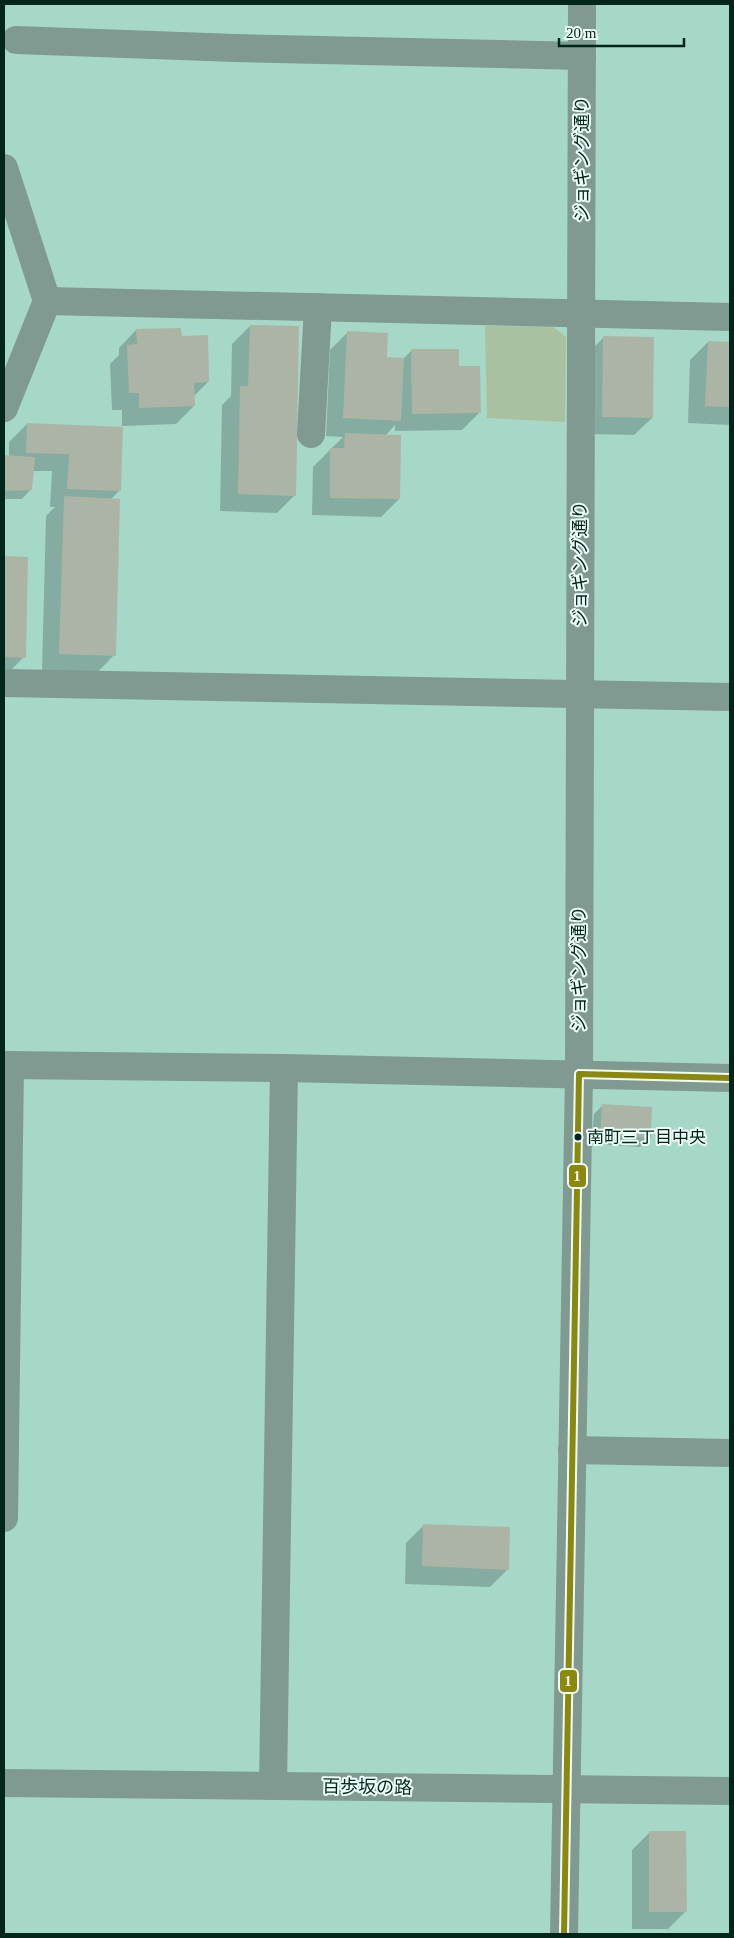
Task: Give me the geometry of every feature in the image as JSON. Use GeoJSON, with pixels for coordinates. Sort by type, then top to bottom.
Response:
{"type":"FeatureCollection","features":[{"type":"Feature","properties":{"kind":"street","name":"ジョギング通り"},"geometry":{"type":"LineString","coordinates":[[564,1934],[579,1074],[582,4]]}},
{"type":"Feature","properties":{"kind":"street"},"geometry":{"type":"LineString","coordinates":[[16,40],[225,48],[582,56]]}},
{"type":"Feature","properties":{"kind":"street"},"geometry":{"type":"LineString","coordinates":[[4,168],[46,301],[4,408]]}},
{"type":"Feature","properties":{"kind":"street"},"geometry":{"type":"LineString","coordinates":[[46,301],[581,312],[730,317]]}},
{"type":"Feature","properties":{"kind":"street"},"geometry":{"type":"LineString","coordinates":[[312,434],[318,307]]}},
{"type":"Feature","properties":{"kind":"street"},"geometry":{"type":"LineString","coordinates":[[4,682],[730,697]]}},
{"type":"Feature","properties":{"kind":"street"},"geometry":{"type":"LineString","coordinates":[[4,1518],[7,1065],[284,1068],[730,1078]]}},
{"type":"Feature","properties":{"kind":"street"},"geometry":{"type":"LineString","coordinates":[[273,1786],[284,1068]]}},
{"type":"Feature","properties":{"kind":"street"},"geometry":{"type":"LineString","coordinates":[[572,1450],[730,1453]]}},
{"type":"Feature","properties":{"kind":"street","name":"百歩坂の路"},"geometry":{"type":"LineString","coordinates":[[4,1783],[730,1791]]}},
{"type":"Feature","properties":{"kind":"green space"},"geometry":{"type":"Polygon","coordinates":[[[485,326],[553,327],[566,337],[565,422],[487,418],[485,326]]]}},
{"type":"Feature","properties":{"kind":"building"},"geometry":{"type":"Polygon","coordinates":[[[250,325],[299,326],[296,496],[238,494],[240,386],[248,386],[250,325]]]}},
{"type":"Feature","properties":{"kind":"building"},"geometry":{"type":"Polygon","coordinates":[[[181,328],[182,336],[208,335],[209,382],[194,383],[195,406],[139,408],[139,393],[129,393],[127,345],[137,344],[136,329],[181,328]]]}},
{"type":"Feature","properties":{"kind":"building"},"geometry":{"type":"Polygon","coordinates":[[[347,331],[388,333],[387,357],[404,358],[401,421],[343,418],[347,331]]]}},
{"type":"Feature","properties":{"kind":"building"},"geometry":{"type":"Polygon","coordinates":[[[603,336],[654,337],[653,418],[602,417],[603,336]]]}},
{"type":"Feature","properties":{"kind":"building"},"geometry":{"type":"Polygon","coordinates":[[[708,341],[730,342],[730,407],[705,406],[708,341]]]}},
{"type":"Feature","properties":{"kind":"building"},"geometry":{"type":"Polygon","coordinates":[[[411,349],[459,349],[459,366],[480,366],[481,413],[412,414],[411,349]]]}},
{"type":"Feature","properties":{"kind":"building"},"geometry":{"type":"Polygon","coordinates":[[[27,423],[123,427],[121,491],[67,489],[69,454],[26,453],[27,423]]]}},
{"type":"Feature","properties":{"kind":"building"},"geometry":{"type":"Polygon","coordinates":[[[345,433],[401,435],[400,499],[330,498],[330,448],[344,448],[345,433]]]}},
{"type":"Feature","properties":{"kind":"building"},"geometry":{"type":"Polygon","coordinates":[[[4,455],[35,457],[32,490],[4,491],[4,455]]]}},
{"type":"Feature","properties":{"kind":"building"},"geometry":{"type":"Polygon","coordinates":[[[64,496],[120,499],[116,656],[59,654],[64,496]]]}},
{"type":"Feature","properties":{"kind":"building"},"geometry":{"type":"Polygon","coordinates":[[[4,556],[28,557],[26,658],[4,657],[4,556]]]}},
{"type":"Feature","properties":{"kind":"building"},"geometry":{"type":"Polygon","coordinates":[[[602,1104],[652,1107],[651,1138],[600,1136],[602,1104]]]}},
{"type":"Feature","properties":{"kind":"building"},"geometry":{"type":"Polygon","coordinates":[[[423,1524],[510,1527],[509,1570],[422,1566],[423,1524]]]}},
{"type":"Feature","properties":{"kind":"building"},"geometry":{"type":"Polygon","coordinates":[[[649,1831],[686,1831],[687,1912],[649,1912],[649,1831]]]}},
{"type":"Feature","properties":{"kind":"transit line","name":"1"},"geometry":{"type":"LineString","coordinates":[[564,1934],[579,1074],[730,1078]]}},
{"type":"Feature","properties":{"kind":"place","name":"南町三丁目中央"},"geometry":{"type":"Point","coordinates":[578,1137]}}]}
